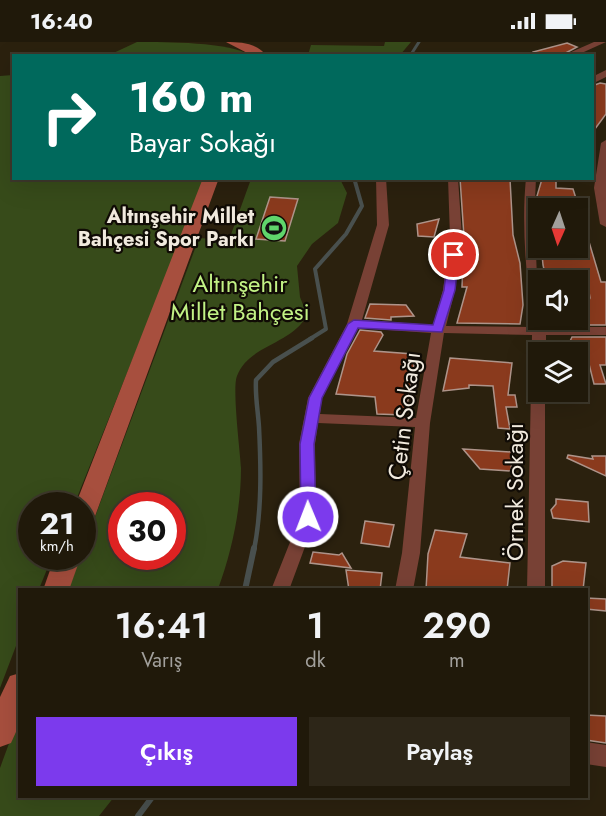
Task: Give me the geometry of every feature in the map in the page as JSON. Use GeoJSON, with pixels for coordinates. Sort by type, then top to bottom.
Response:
{"type":"FeatureCollection","features":[{"type":"Feature","properties":{"kind":"main road"},"geometry":{"type":"LineString","coordinates":[[232,42],[259,54]]}},
{"type":"Feature","properties":{"kind":"main road"},"geometry":{"type":"LineString","coordinates":[[92,492],[210,180]]}},
{"type":"Feature","properties":{"kind":"main road"},"geometry":{"type":"LineString","coordinates":[[57,588],[63,570]]}},
{"type":"Feature","properties":{"kind":"main road"},"geometry":{"type":"LineString","coordinates":[[0,734],[18,688]]}},
{"type":"Feature","properties":{"kind":"street"},"geometry":{"type":"LineString","coordinates":[[571,54],[602,42]]}},
{"type":"Feature","properties":{"kind":"street"},"geometry":{"type":"LineString","coordinates":[[602,145],[599,188],[606,224]]}},
{"type":"Feature","properties":{"kind":"street"},"geometry":{"type":"LineString","coordinates":[[281,588],[308,517],[307,444],[315,398],[354,324],[383,225],[381,180]]}},
{"type":"Feature","properties":{"kind":"street","name":"Çetin Sokağı"},"geometry":{"type":"LineString","coordinates":[[404,588],[411,553],[423,423],[438,329],[449,290],[456,237],[453,180]]}},
{"type":"Feature","properties":{"kind":"street","name":"Örnek Sokağı"},"geometry":{"type":"LineString","coordinates":[[531,180],[529,205],[532,270]]}},
{"type":"Feature","properties":{"kind":"street"},"geometry":{"type":"LineString","coordinates":[[354,324],[438,329],[528,330]]}},
{"type":"Feature","properties":{"kind":"street"},"geometry":{"type":"LineString","coordinates":[[539,330],[606,331]]}},
{"type":"Feature","properties":{"kind":"street","name":"Örnek Sokağı"},"geometry":{"type":"LineString","coordinates":[[536,588],[539,330]]}},
{"type":"Feature","properties":{"kind":"street"},"geometry":{"type":"LineString","coordinates":[[312,418],[423,423]]}},
{"type":"Feature","properties":{"kind":"street"},"geometry":{"type":"LineString","coordinates":[[588,753],[606,756]]}},
{"type":"Feature","properties":{"kind":"green space"},"geometry":{"type":"Polygon","coordinates":[[[137,42],[213,45],[228,47],[248,54],[111,54],[137,42]]]}},
{"type":"Feature","properties":{"kind":"green space"},"geometry":{"type":"Polygon","coordinates":[[[385,42],[411,42],[401,54],[308,54],[311,45],[384,46],[385,42]]]}},
{"type":"Feature","properties":{"kind":"green space"},"geometry":{"type":"Polygon","coordinates":[[[12,75],[12,180],[205,180],[79,492],[18,492],[18,570],[47,570],[39,588],[18,588],[18,641],[0,688],[0,76],[12,75]]]}},
{"type":"Feature","properties":{"kind":"green space","name":"Altınşehir Millet Bahçesi"},"geometry":{"type":"Polygon","coordinates":[[[251,180],[340,180],[347,193],[338,223],[312,244],[297,266],[300,297],[307,315],[291,333],[251,357],[237,376],[236,406],[241,468],[239,499],[228,560],[218,588],[68,588],[75,570],[96,570],[96,514],[199,238],[229,240],[251,180]]]}},
{"type":"Feature","properties":{"kind":"green space"},"geometry":{"type":"Polygon","coordinates":[[[18,719],[18,798],[113,798],[99,816],[0,816],[0,768],[18,719]]]}},
{"type":"Feature","properties":{"kind":"building"},"geometry":{"type":"Polygon","coordinates":[[[567,43],[577,47],[564,54],[534,54],[533,52],[567,43]]]}},
{"type":"Feature","properties":{"kind":"building"},"geometry":{"type":"Polygon","coordinates":[[[606,84],[606,114],[594,130],[594,85],[606,84]]]}},
{"type":"Feature","properties":{"kind":"building"},"geometry":{"type":"Polygon","coordinates":[[[460,180],[510,180],[513,235],[520,263],[523,305],[520,324],[457,323],[467,287],[462,287],[464,237],[460,180]]]}},
{"type":"Feature","properties":{"kind":"building"},"geometry":{"type":"Polygon","coordinates":[[[542,180],[556,180],[556,188],[573,189],[576,198],[537,198],[542,180]]]}},
{"type":"Feature","properties":{"kind":"building"},"geometry":{"type":"Polygon","coordinates":[[[270,197],[298,199],[285,241],[256,239],[270,197]]]}},
{"type":"Feature","properties":{"kind":"building"},"geometry":{"type":"Polygon","coordinates":[[[439,219],[434,237],[418,236],[417,224],[439,219]]]}},
{"type":"Feature","properties":{"kind":"building"},"geometry":{"type":"Polygon","coordinates":[[[588,238],[601,282],[606,282],[606,325],[588,325],[590,298],[588,270],[544,270],[542,258],[588,258],[588,238]]]}},
{"type":"Feature","properties":{"kind":"building"},"geometry":{"type":"Polygon","coordinates":[[[370,304],[406,305],[414,316],[391,317],[391,320],[365,318],[370,304]]]}},
{"type":"Feature","properties":{"kind":"building"},"geometry":{"type":"Polygon","coordinates":[[[360,330],[381,332],[383,335],[374,351],[413,354],[414,368],[405,415],[377,414],[375,397],[336,394],[347,354],[360,330]]]}},
{"type":"Feature","properties":{"kind":"building"},"geometry":{"type":"Polygon","coordinates":[[[572,337],[606,337],[606,365],[600,365],[606,384],[594,384],[588,364],[588,342],[570,342],[572,337]]]}},
{"type":"Feature","properties":{"kind":"building"},"geometry":{"type":"Polygon","coordinates":[[[450,358],[512,363],[508,395],[515,395],[517,407],[506,407],[510,429],[498,428],[493,386],[469,385],[469,388],[443,391],[450,358]]]}},
{"type":"Feature","properties":{"kind":"building"},"geometry":{"type":"Polygon","coordinates":[[[463,449],[512,452],[511,471],[480,469],[463,449]]]}},
{"type":"Feature","properties":{"kind":"building"},"geometry":{"type":"Polygon","coordinates":[[[568,455],[593,459],[592,456],[606,456],[606,476],[567,458],[568,455]]]}},
{"type":"Feature","properties":{"kind":"building"},"geometry":{"type":"Polygon","coordinates":[[[556,499],[588,502],[589,522],[553,518],[551,510],[556,504],[556,499]]]}},
{"type":"Feature","properties":{"kind":"building"},"geometry":{"type":"Polygon","coordinates":[[[365,521],[394,525],[389,547],[361,543],[365,521]]]}},
{"type":"Feature","properties":{"kind":"building"},"geometry":{"type":"Polygon","coordinates":[[[435,530],[467,534],[460,557],[510,563],[507,588],[426,588],[428,554],[435,530]]]}},
{"type":"Feature","properties":{"kind":"building"},"geometry":{"type":"Polygon","coordinates":[[[313,552],[339,555],[342,553],[351,568],[310,563],[313,552]]]}},
{"type":"Feature","properties":{"kind":"building"},"geometry":{"type":"Polygon","coordinates":[[[563,561],[586,563],[583,588],[552,588],[552,566],[563,561]]]}},
{"type":"Feature","properties":{"kind":"building"},"geometry":{"type":"Polygon","coordinates":[[[346,570],[382,573],[380,588],[349,588],[346,570]]]}},
{"type":"Feature","properties":{"kind":"building"},"geometry":{"type":"Polygon","coordinates":[[[588,598],[606,599],[606,611],[588,609],[588,598]]]}},
{"type":"Feature","properties":{"kind":"building"},"geometry":{"type":"Polygon","coordinates":[[[588,715],[606,716],[606,743],[588,740],[588,715]]]}},
{"type":"Feature","properties":{"kind":"waterway"},"geometry":{"type":"LineString","coordinates":[[411,54],[419,42]]}},
{"type":"Feature","properties":{"kind":"waterway"},"geometry":{"type":"LineString","coordinates":[[310,339],[326,329],[315,269],[346,234],[362,206],[355,180]]}},
{"type":"Feature","properties":{"kind":"waterway"},"geometry":{"type":"LineString","coordinates":[[254,550],[260,488],[256,380],[273,362],[312,338]]}},
{"type":"Feature","properties":{"kind":"waterway"},"geometry":{"type":"LineString","coordinates":[[245,588],[254,548]]}},
{"type":"Feature","properties":{"kind":"waterway"},"geometry":{"type":"LineString","coordinates":[[138,816],[152,798]]}},
{"type":"Feature","properties":{"kind":"place","name":"Altınşehir Millet Bahçesi Spor Parkı"},"geometry":{"type":"Point","coordinates":[274,228]}},
{"type":"Feature","properties":{"kind":"route"},"geometry":{"type":"LineString","coordinates":[[308,517],[307,444],[315,398],[354,324],[438,329],[449,290],[454,255]]}}]}
